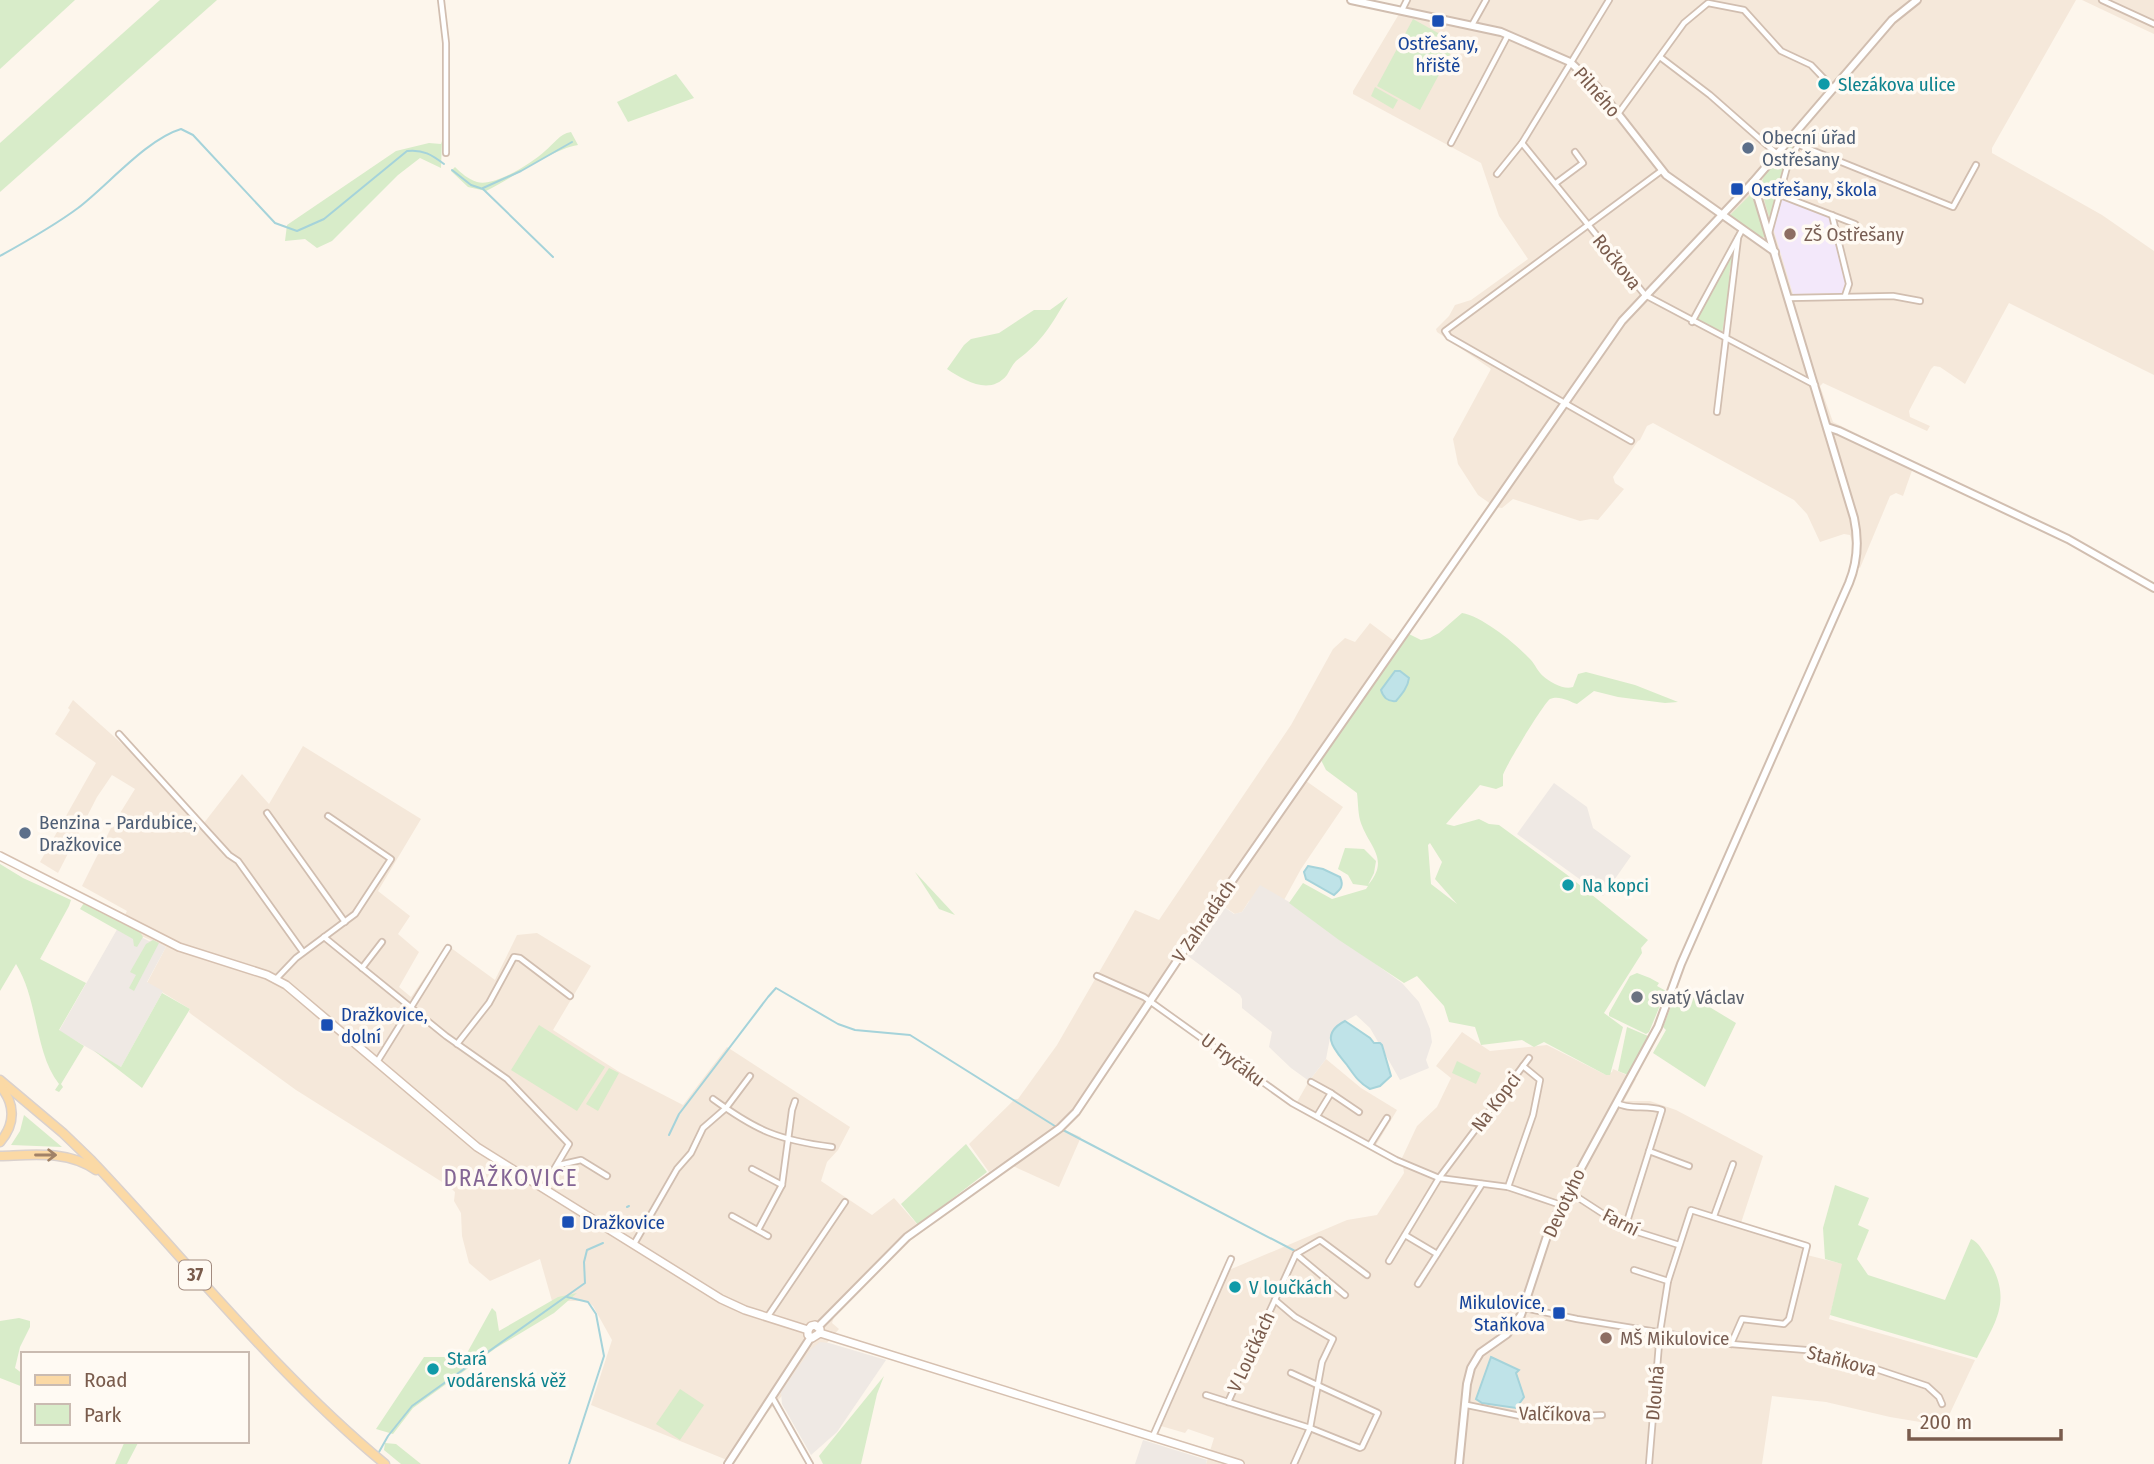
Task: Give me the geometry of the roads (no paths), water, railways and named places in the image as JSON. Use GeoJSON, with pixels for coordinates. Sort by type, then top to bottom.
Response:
{"type":"FeatureCollection","features":[{"type":"Feature","properties":{"kind":"main road"},"geometry":{"type":"LineString","coordinates":[[0,856],[179,947],[276,979],[296,992],[469,1141],[721,1299],[809,1333],[812,1325],[819,1330],[1240,1464]]}},
{"type":"Feature","properties":{"kind":"main road","name":"37"},"geometry":{"type":"LineString","coordinates":[[0,1078],[63,1133],[113,1182],[279,1366],[384,1463]]}},
{"type":"Feature","properties":{"kind":"main road"},"geometry":{"type":"LineString","coordinates":[[0,1086],[9,1099],[13,1114],[9,1129],[0,1142]]}},
{"type":"Feature","properties":{"kind":"main road"},"geometry":{"type":"LineString","coordinates":[[0,1156],[70,1157],[86,1163],[113,1182]]}},
{"type":"Feature","properties":{"kind":"street"},"geometry":{"type":"LineString","coordinates":[[441,0],[446,43],[446,153]]}},
{"type":"Feature","properties":{"kind":"street","name":"Pilného"},"geometry":{"type":"LineString","coordinates":[[1351,0],[1508,34],[1570,62],[1597,88],[1661,171],[1721,216],[1740,234],[1775,252]]}},
{"type":"Feature","properties":{"kind":"street"},"geometry":{"type":"LineString","coordinates":[[1402,10],[1407,0]]}},
{"type":"Feature","properties":{"kind":"street"},"geometry":{"type":"LineString","coordinates":[[1472,25],[1486,0]]}},
{"type":"Feature","properties":{"kind":"street"},"geometry":{"type":"LineString","coordinates":[[1497,174],[1522,143],[1609,0]]}},
{"type":"Feature","properties":{"kind":"street","name":"V Zahradách"},"geometry":{"type":"LineString","coordinates":[[819,1330],[907,1237],[1059,1128],[1082,1106],[1150,1001],[1622,321],[1753,182],[1892,20],[1917,0]]}},
{"type":"Feature","properties":{"kind":"street"},"geometry":{"type":"LineString","coordinates":[[2102,0],[2154,24]]}},
{"type":"Feature","properties":{"kind":"street"},"geometry":{"type":"LineString","coordinates":[[1618,114],[1684,23],[1708,4],[1739,8],[1749,15],[1781,51],[1811,65],[1832,87]]}},
{"type":"Feature","properties":{"kind":"street"},"geometry":{"type":"LineString","coordinates":[[1451,143],[1508,34]]}},
{"type":"Feature","properties":{"kind":"street"},"geometry":{"type":"LineString","coordinates":[[1660,57],[1710,95],[1777,154]]}},
{"type":"Feature","properties":{"kind":"street"},"geometry":{"type":"LineString","coordinates":[[1788,141],[1953,207],[1976,165]]}},
{"type":"Feature","properties":{"kind":"street","name":"Ročkova"},"geometry":{"type":"LineString","coordinates":[[1522,143],[1645,295],[1815,385]]}},
{"type":"Feature","properties":{"kind":"street"},"geometry":{"type":"LineString","coordinates":[[1769,233],[1787,167],[1798,145]]}},
{"type":"Feature","properties":{"kind":"street"},"geometry":{"type":"LineString","coordinates":[[1556,183],[1583,163],[1575,152]]}},
{"type":"Feature","properties":{"kind":"street"},"geometry":{"type":"LineString","coordinates":[[1631,440],[1448,337],[1445,331],[1661,171]]}},
{"type":"Feature","properties":{"kind":"street","name":"Devotyho"},"geometry":{"type":"LineString","coordinates":[[1524,1308],[1547,1236],[1568,1191],[1661,1019],[1681,964],[1855,568],[1857,544],[1854,518],[1753,182]]}},
{"type":"Feature","properties":{"kind":"street"},"geometry":{"type":"LineString","coordinates":[[1780,195],[1854,224]]}},
{"type":"Feature","properties":{"kind":"street"},"geometry":{"type":"LineString","coordinates":[[1832,215],[1849,284],[1844,296]]}},
{"type":"Feature","properties":{"kind":"street"},"geometry":{"type":"LineString","coordinates":[[1692,322],[1740,234]]}},
{"type":"Feature","properties":{"kind":"street"},"geometry":{"type":"LineString","coordinates":[[1717,412],[1740,234]]}},
{"type":"Feature","properties":{"kind":"street"},"geometry":{"type":"LineString","coordinates":[[1789,298],[1893,296],[1920,301]]}},
{"type":"Feature","properties":{"kind":"street"},"geometry":{"type":"LineString","coordinates":[[1827,428],[1839,431],[2068,540],[2154,588]]}},
{"type":"Feature","properties":{"kind":"street"},"geometry":{"type":"LineString","coordinates":[[119,734],[237,861],[303,952]]}},
{"type":"Feature","properties":{"kind":"street"},"geometry":{"type":"LineString","coordinates":[[267,813],[345,922]]}},
{"type":"Feature","properties":{"kind":"street"},"geometry":{"type":"LineString","coordinates":[[276,979],[303,952],[355,914],[391,859],[328,816]]}},
{"type":"Feature","properties":{"kind":"street"},"geometry":{"type":"LineString","coordinates":[[324,937],[411,1009],[512,1083],[569,1144],[559,1159],[559,1165],[542,1189]]}},
{"type":"Feature","properties":{"kind":"street"},"geometry":{"type":"LineString","coordinates":[[362,968],[382,942]]}},
{"type":"Feature","properties":{"kind":"street"},"geometry":{"type":"LineString","coordinates":[[377,1062],[448,948]]}},
{"type":"Feature","properties":{"kind":"street"},"geometry":{"type":"LineString","coordinates":[[457,1044],[503,982],[514,957],[520,958],[570,996]]}},
{"type":"Feature","properties":{"kind":"street","name":"U Fryčáku"},"geometry":{"type":"LineString","coordinates":[[1097,976],[1150,1001],[1292,1103],[1396,1160],[1439,1178]]}},
{"type":"Feature","properties":{"kind":"street"},"geometry":{"type":"LineString","coordinates":[[1523,1066],[1529,1058]]}},
{"type":"Feature","properties":{"kind":"street","name":"Na Kopci"},"geometry":{"type":"LineString","coordinates":[[1389,1261],[1439,1178],[1523,1066],[1540,1080],[1533,1115],[1508,1187]]}},
{"type":"Feature","properties":{"kind":"street"},"geometry":{"type":"LineString","coordinates":[[634,1245],[677,1169],[691,1153],[703,1128],[726,1108],[750,1076]]}},
{"type":"Feature","properties":{"kind":"street"},"geometry":{"type":"LineString","coordinates":[[1311,1082],[1359,1112]]}},
{"type":"Feature","properties":{"kind":"street"},"geometry":{"type":"LineString","coordinates":[[1317,1116],[1331,1093]]}},
{"type":"Feature","properties":{"kind":"street"},"geometry":{"type":"LineString","coordinates":[[713,1098],[758,1129],[788,1140],[832,1147]]}},
{"type":"Feature","properties":{"kind":"street"},"geometry":{"type":"LineString","coordinates":[[758,1230],[782,1185],[795,1101]]}},
{"type":"Feature","properties":{"kind":"street"},"geometry":{"type":"LineString","coordinates":[[1616,1103],[1622,1106],[1650,1106],[1662,1110],[1625,1228]]}},
{"type":"Feature","properties":{"kind":"street"},"geometry":{"type":"LineString","coordinates":[[1370,1145],[1387,1118]]}},
{"type":"Feature","properties":{"kind":"street"},"geometry":{"type":"LineString","coordinates":[[1649,1151],[1689,1166]]}},
{"type":"Feature","properties":{"kind":"street"},"geometry":{"type":"LineString","coordinates":[[559,1165],[581,1160],[607,1176]]}},
{"type":"Feature","properties":{"kind":"street"},"geometry":{"type":"LineString","coordinates":[[1714,1216],[1733,1164]]}},
{"type":"Feature","properties":{"kind":"street"},"geometry":{"type":"LineString","coordinates":[[752,1169],[782,1185]]}},
{"type":"Feature","properties":{"kind":"street"},"geometry":{"type":"LineString","coordinates":[[1439,1178],[1508,1187],[1561,1205]]}},
{"type":"Feature","properties":{"kind":"street"},"geometry":{"type":"LineString","coordinates":[[1418,1284],[1482,1184]]}},
{"type":"Feature","properties":{"kind":"street","name":"Farní"},"geometry":{"type":"LineString","coordinates":[[1568,1191],[1625,1228],[1679,1245]]}},
{"type":"Feature","properties":{"kind":"street"},"geometry":{"type":"LineString","coordinates":[[767,1317],[845,1202]]}},
{"type":"Feature","properties":{"kind":"street","name":"Dlouhá"},"geometry":{"type":"LineString","coordinates":[[1649,1464],[1660,1332],[1668,1282],[1691,1210],[1807,1245],[1789,1319],[1784,1324],[1742,1319],[1731,1345]]}},
{"type":"Feature","properties":{"kind":"street"},"geometry":{"type":"LineString","coordinates":[[732,1216],[768,1236]]}},
{"type":"Feature","properties":{"kind":"street"},"geometry":{"type":"LineString","coordinates":[[1405,1235],[1437,1254]]}},
{"type":"Feature","properties":{"kind":"street"},"geometry":{"type":"LineString","coordinates":[[1345,1295],[1296,1254],[1320,1240],[1367,1275]]}},
{"type":"Feature","properties":{"kind":"street","name":"V Loučkách"},"geometry":{"type":"LineString","coordinates":[[1291,1373],[1378,1413],[1360,1448],[1310,1428],[1228,1402],[1296,1254]]}},
{"type":"Feature","properties":{"kind":"street"},"geometry":{"type":"LineString","coordinates":[[1153,1437],[1231,1259]]}},
{"type":"Feature","properties":{"kind":"street"},"geometry":{"type":"LineString","coordinates":[[1634,1270],[1668,1282]]}},
{"type":"Feature","properties":{"kind":"street","name":"V Loučkách"},"geometry":{"type":"LineString","coordinates":[[1275,1300],[1295,1317],[1333,1339],[1322,1362],[1310,1428],[1294,1464]]}},
{"type":"Feature","properties":{"kind":"street"},"geometry":{"type":"LineString","coordinates":[[1459,1464],[1468,1379],[1477,1356],[1511,1331],[1524,1308]]}},
{"type":"Feature","properties":{"kind":"street","name":"Staňkova"},"geometry":{"type":"LineString","coordinates":[[1524,1308],[1731,1345],[1806,1350],[1849,1360],[1927,1386],[1939,1397],[1942,1404]]}},
{"type":"Feature","properties":{"kind":"street"},"geometry":{"type":"LineString","coordinates":[[728,1464],[772,1397],[809,1333]]}},
{"type":"Feature","properties":{"kind":"street"},"geometry":{"type":"LineString","coordinates":[[1206,1395],[1228,1402]]}},
{"type":"Feature","properties":{"kind":"street"},"geometry":{"type":"LineString","coordinates":[[772,1397],[810,1464]]}},
{"type":"Feature","properties":{"kind":"street","name":"Valčíkova"},"geometry":{"type":"LineString","coordinates":[[1466,1405],[1530,1418],[1602,1415]]}},
{"type":"Feature","properties":{"kind":"water"},"geometry":{"type":"Polygon","coordinates":[[[1395,671],[1400,671],[1409,678],[1402,693],[1393,701],[1386,698],[1381,690],[1395,671]]]}},
{"type":"Feature","properties":{"kind":"water"},"geometry":{"type":"Polygon","coordinates":[[[1308,866],[1340,877],[1340,889],[1334,895],[1306,879],[1304,872],[1308,866]]]}},
{"type":"Feature","properties":{"kind":"water"},"geometry":{"type":"Polygon","coordinates":[[[1345,1021],[1374,1043],[1382,1045],[1391,1076],[1380,1086],[1370,1089],[1363,1084],[1334,1049],[1332,1032],[1345,1021]]]}},
{"type":"Feature","properties":{"kind":"water"},"geometry":{"type":"Polygon","coordinates":[[[1491,1357],[1519,1370],[1516,1373],[1524,1397],[1516,1408],[1482,1403],[1476,1399],[1491,1357]]]}},
{"type":"Feature","properties":{"kind":"waterway"},"geometry":{"type":"LineString","coordinates":[[0,256],[69,215],[141,152],[168,134],[181,129],[193,135],[275,223],[297,231],[324,219],[407,151],[427,153],[444,164]]}},
{"type":"Feature","properties":{"kind":"waterway"},"geometry":{"type":"LineString","coordinates":[[483,188],[521,171],[572,142]]}},
{"type":"Feature","properties":{"kind":"waterway"},"geometry":{"type":"LineString","coordinates":[[452,170],[471,185],[483,189],[553,257]]}},
{"type":"Feature","properties":{"kind":"waterway"},"geometry":{"type":"LineString","coordinates":[[669,1135],[679,1114],[776,988],[838,1024],[855,1030],[910,1035],[1058,1128]]}},
{"type":"Feature","properties":{"kind":"waterway"},"geometry":{"type":"LineString","coordinates":[[1063,1130],[1295,1251]]}},
{"type":"Feature","properties":{"kind":"waterway"},"geometry":{"type":"LineString","coordinates":[[379,1452],[412,1406],[585,1283],[584,1262],[587,1250],[603,1243]]}},
{"type":"Feature","properties":{"kind":"waterway"},"geometry":{"type":"LineString","coordinates":[[567,1297],[588,1302],[596,1314],[604,1356],[569,1464]]}},
{"type":"Feature","properties":{"kind":"place","name":"Ostřešany, hřiště"},"geometry":{"type":"Point","coordinates":[1438,21]}},
{"type":"Feature","properties":{"kind":"place","name":"Slezákova ulice"},"geometry":{"type":"Point","coordinates":[1824,84]}},
{"type":"Feature","properties":{"kind":"place","name":"Obecní úřad Ostřešany"},"geometry":{"type":"Point","coordinates":[1748,148]}},
{"type":"Feature","properties":{"kind":"place","name":"Ostřešany, škola"},"geometry":{"type":"Point","coordinates":[1737,189]}},
{"type":"Feature","properties":{"kind":"place","name":"ZŠ Ostřešany"},"geometry":{"type":"Point","coordinates":[1790,234]}},
{"type":"Feature","properties":{"kind":"place","name":"Benzina - Pardubice, Dražkovice"},"geometry":{"type":"Point","coordinates":[25,833]}},
{"type":"Feature","properties":{"kind":"place","name":"Na kopci"},"geometry":{"type":"Point","coordinates":[1568,885]}},
{"type":"Feature","properties":{"kind":"place","name":"svatý Václav"},"geometry":{"type":"Point","coordinates":[1637,997]}},
{"type":"Feature","properties":{"kind":"place","name":"Dražkovice, dolní"},"geometry":{"type":"Point","coordinates":[327,1025]}},
{"type":"Feature","properties":{"kind":"place","name":"Dražkovice"},"geometry":{"type":"Point","coordinates":[568,1222]}},
{"type":"Feature","properties":{"kind":"place","name":"V loučkách"},"geometry":{"type":"Point","coordinates":[1235,1287]}},
{"type":"Feature","properties":{"kind":"place","name":"Mikulovice, Staňkova"},"geometry":{"type":"Point","coordinates":[1559,1313]}},
{"type":"Feature","properties":{"kind":"place","name":"MŠ Mikulovice"},"geometry":{"type":"Point","coordinates":[1606,1338]}},
{"type":"Feature","properties":{"kind":"place","name":"Stará vodárenská věž"},"geometry":{"type":"Point","coordinates":[433,1369]}},
{"type":"Feature","properties":{"kind":"district","name":"DRAŽKOVICE"},"geometry":{"type":"Point","coordinates":[511,1178]}}]}
